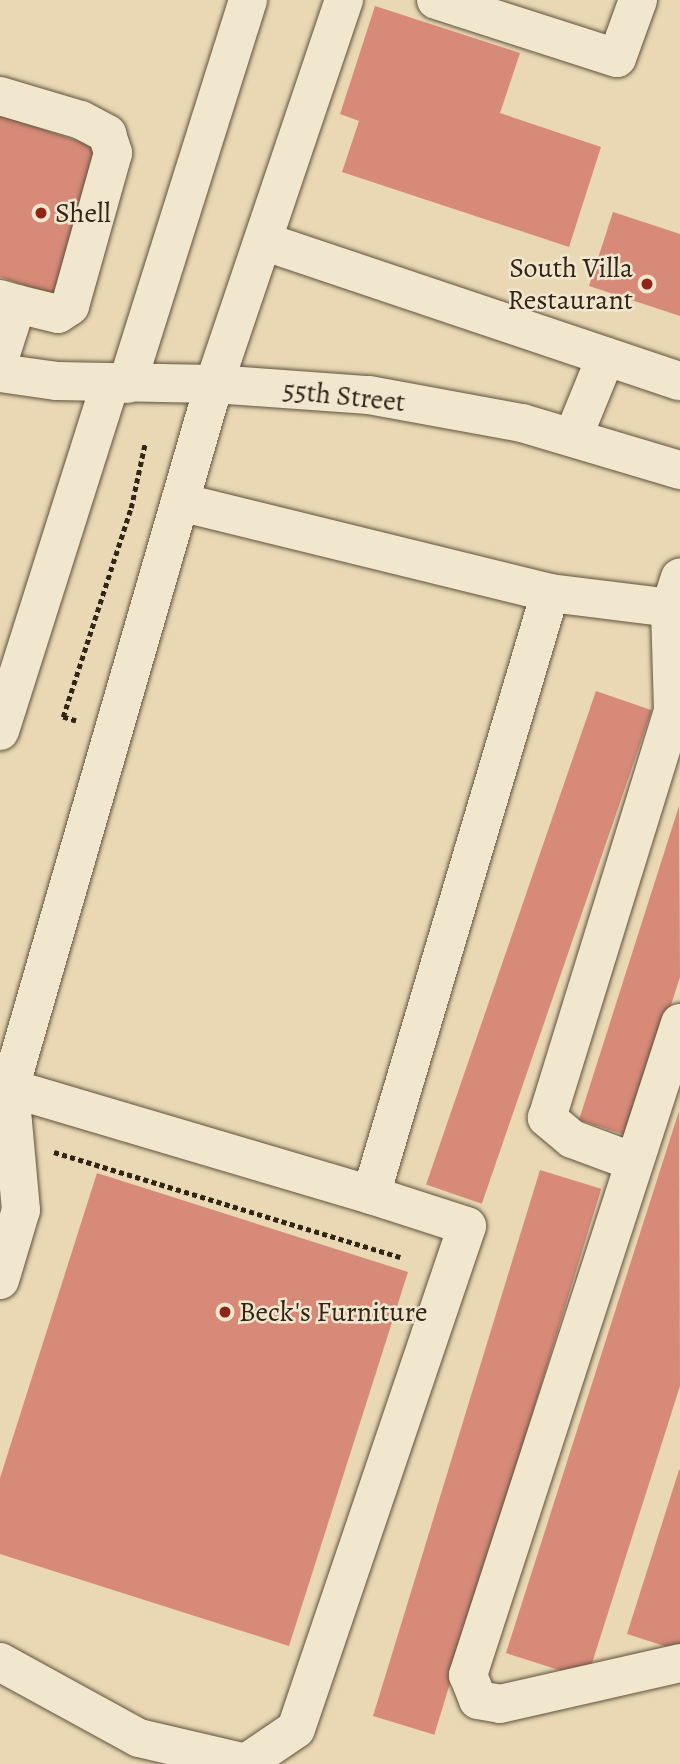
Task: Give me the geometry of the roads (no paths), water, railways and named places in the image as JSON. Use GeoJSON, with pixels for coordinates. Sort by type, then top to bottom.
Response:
{"type":"FeatureCollection","features":[{"type":"Feature","properties":{"kind":"street"},"geometry":{"type":"LineString","coordinates":[[0,731],[10,662],[119,384],[248,0]]}},
{"type":"Feature","properties":{"kind":"street"},"geometry":{"type":"LineString","coordinates":[[0,1280],[21,1210],[10,1088],[214,383],[344,0]]}},
{"type":"Feature","properties":{"kind":"street"},"geometry":{"type":"LineString","coordinates":[[436,0],[617,58],[638,0]]}},
{"type":"Feature","properties":{"kind":"street"},"geometry":{"type":"LineString","coordinates":[[0,96],[81,120],[107,134],[113,153],[70,306],[58,314],[9,301],[1,375]]}},
{"type":"Feature","properties":{"kind":"street"},"geometry":{"type":"LineString","coordinates":[[263,241],[680,381]]}},
{"type":"Feature","properties":{"kind":"street"},"geometry":{"type":"LineString","coordinates":[[573,437],[606,356]]}},
{"type":"Feature","properties":{"kind":"street","name":"55th Street"},"geometry":{"type":"LineString","coordinates":[[1,375],[119,384],[214,383],[369,395],[573,437],[680,470]]}},
{"type":"Feature","properties":{"kind":"street"},"geometry":{"type":"LineString","coordinates":[[180,502],[550,593],[675,593],[673,710],[547,1118],[572,1139],[634,1162]]}},
{"type":"Feature","properties":{"kind":"street"},"geometry":{"type":"LineString","coordinates":[[371,1195],[550,593]]}},
{"type":"Feature","properties":{"kind":"street"},"geometry":{"type":"LineString","coordinates":[[680,1023],[468,1675],[478,1700],[500,1704],[680,1664]]}},
{"type":"Feature","properties":{"kind":"street"},"geometry":{"type":"LineString","coordinates":[[0,1662],[139,1738],[166,1745],[246,1763],[296,1730],[467,1226],[10,1088]]}},
{"type":"Feature","properties":{"kind":"place","name":"Shell"},"geometry":{"type":"Point","coordinates":[41,213]}},
{"type":"Feature","properties":{"kind":"place","name":"South Villa Restaurant"},"geometry":{"type":"Point","coordinates":[647,284]}},
{"type":"Feature","properties":{"kind":"place","name":"Beck's Furniture"},"geometry":{"type":"Point","coordinates":[225,1312]}}]}
